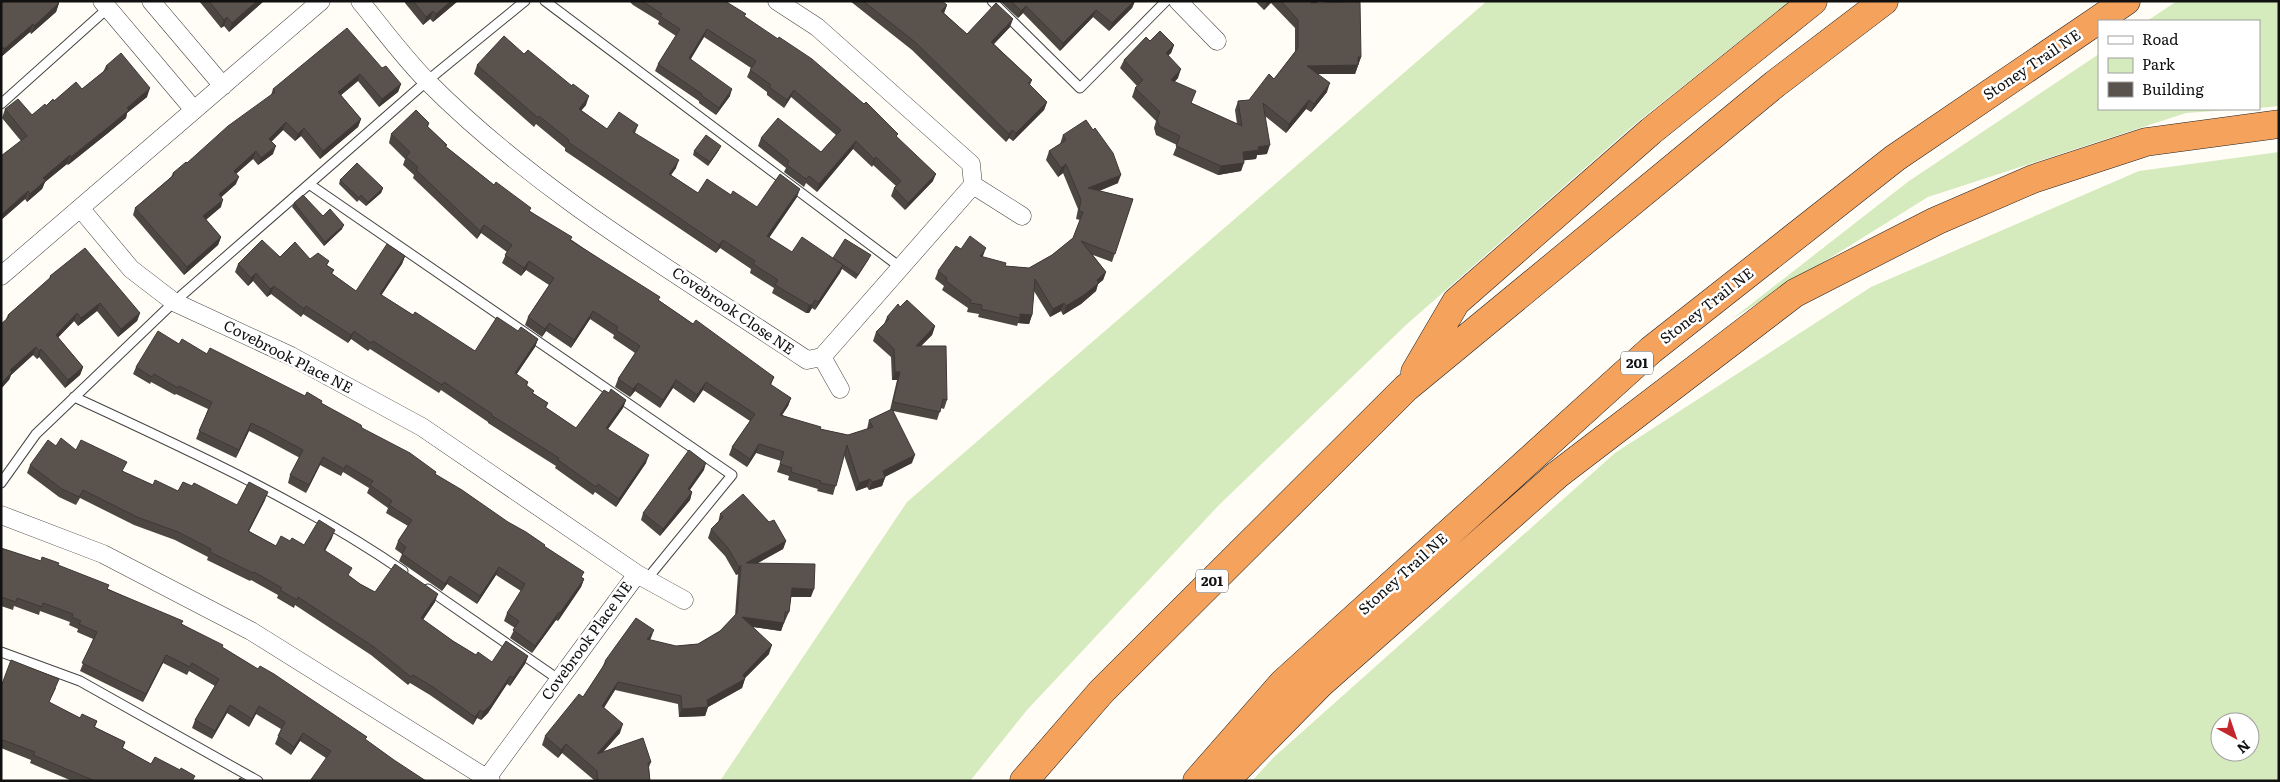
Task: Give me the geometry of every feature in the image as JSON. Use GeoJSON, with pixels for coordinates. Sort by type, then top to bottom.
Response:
{"type":"FeatureCollection","features":[{"type":"Feature","properties":{"kind":"highway"},"geometry":{"type":"LineString","coordinates":[[1406,388],[1456,302],[1650,131],[1813,1]]}},
{"type":"Feature","properties":{"kind":"highway","name":"201"},"geometry":{"type":"LineString","coordinates":[[1024,781],[1101,692],[1406,388],[1774,84],[1884,1]]}},
{"type":"Feature","properties":{"kind":"highway","name":"Stoney Trail NE"},"geometry":{"type":"LineString","coordinates":[[1196,781],[1282,683],[1652,350],[1895,158],[2126,1]]}},
{"type":"Feature","properties":{"kind":"highway"},"geometry":{"type":"LineString","coordinates":[[1225,781],[1321,683],[1557,475],[1795,293],[1936,221],[2033,179],[2146,142],[2279,124]]}},
{"type":"Feature","properties":{"kind":"street"},"geometry":{"type":"LineString","coordinates":[[151,1],[222,86]]}},
{"type":"Feature","properties":{"kind":"street"},"geometry":{"type":"LineString","coordinates":[[1,276],[81,210],[194,110],[322,1]]}},
{"type":"Feature","properties":{"kind":"street","name":"Covebrook Close NE"},"geometry":{"type":"LineString","coordinates":[[360,1],[427,81],[456,109],[550,189],[807,360],[822,357]]}},
{"type":"Feature","properties":{"kind":"street"},"geometry":{"type":"LineString","coordinates":[[777,1],[817,27],[970,164],[974,185],[1022,216]]}},
{"type":"Feature","properties":{"kind":"street"},"geometry":{"type":"LineString","coordinates":[[1178,1],[1217,41]]}},
{"type":"Feature","properties":{"kind":"street"},"geometry":{"type":"LineString","coordinates":[[105,4],[194,110]]}},
{"type":"Feature","properties":{"kind":"street"},"geometry":{"type":"LineString","coordinates":[[840,390],[822,357],[974,185]]}},
{"type":"Feature","properties":{"kind":"street","name":"Covebrook Place NE"},"geometry":{"type":"LineString","coordinates":[[1,515],[103,554],[251,631],[489,780],[558,679],[642,576],[422,427],[291,356],[174,302],[131,269],[81,210]]}},
{"type":"Feature","properties":{"kind":"street"},"geometry":{"type":"LineString","coordinates":[[642,576],[684,600]]}},
{"type":"Feature","properties":{"kind":"lane"},"geometry":{"type":"LineString","coordinates":[[1,483],[36,434],[174,302],[427,81],[525,1]]}},
{"type":"Feature","properties":{"kind":"lane"},"geometry":{"type":"LineString","coordinates":[[546,1],[900,267]]}},
{"type":"Feature","properties":{"kind":"lane"},"geometry":{"type":"LineString","coordinates":[[992,1],[1080,88],[1166,1]]}},
{"type":"Feature","properties":{"kind":"lane"},"geometry":{"type":"LineString","coordinates":[[1,104],[105,4]]}},
{"type":"Feature","properties":{"kind":"lane"},"geometry":{"type":"LineString","coordinates":[[309,184],[732,475],[642,576]]}},
{"type":"Feature","properties":{"kind":"lane"},"geometry":{"type":"LineString","coordinates":[[74,397],[218,464],[373,551],[413,579]]}},
{"type":"Feature","properties":{"kind":"lane"},"geometry":{"type":"LineString","coordinates":[[422,584],[558,679]]}},
{"type":"Feature","properties":{"kind":"lane"},"geometry":{"type":"LineString","coordinates":[[1,652],[80,681],[258,781]]}},
{"type":"Feature","properties":{"kind":"green space"},"geometry":{"type":"Polygon","coordinates":[[[1487,1],[1790,1],[1635,124],[1406,325],[1219,505],[1027,710],[970,781],[720,781],[907,502],[1487,1]]]}},
{"type":"Feature","properties":{"kind":"green space"},"geometry":{"type":"Polygon","coordinates":[[[2177,1],[2279,1],[2279,106],[2260,108],[2260,20],[2148,20],[2177,1]]]}},
{"type":"Feature","properties":{"kind":"green space"},"geometry":{"type":"Polygon","coordinates":[[[2098,55],[2098,110],[2230,110],[2186,113],[1928,197],[1732,319],[1909,181],[2098,55]]]}},
{"type":"Feature","properties":{"kind":"green space"},"geometry":{"type":"Polygon","coordinates":[[[2279,152],[2279,781],[1252,781],[1274,757],[1615,453],[1871,287],[2139,171],[2279,152]]]}},
{"type":"Feature","properties":{"kind":"building"},"geometry":{"type":"Polygon","coordinates":[[[1,1],[57,1],[59,3],[34,26],[33,24],[4,49],[3,47],[1,48],[1,1]]]}},
{"type":"Feature","properties":{"kind":"building"},"geometry":{"type":"Polygon","coordinates":[[[209,1],[257,1],[232,23],[227,17],[224,20],[209,1]]]}},
{"type":"Feature","properties":{"kind":"building"},"geometry":{"type":"Polygon","coordinates":[[[413,1],[451,1],[436,14],[433,11],[426,17],[413,1]]]}},
{"type":"Feature","properties":{"kind":"building"},"geometry":{"type":"Polygon","coordinates":[[[642,1],[725,1],[746,14],[744,16],[778,39],[779,37],[812,59],[864,104],[866,102],[898,134],[896,136],[936,174],[908,203],[894,188],[901,181],[856,141],[819,184],[809,176],[806,179],[787,165],[789,161],[761,138],[778,118],[821,152],[841,130],[794,90],[787,100],[769,87],[771,85],[750,70],[756,61],[707,29],[689,58],[732,89],[719,108],[658,64],[680,29],[642,1]]]}},
{"type":"Feature","properties":{"kind":"building"},"geometry":{"type":"Polygon","coordinates":[[[863,1],[942,1],[947,5],[941,11],[967,34],[996,3],[1013,19],[991,42],[1032,80],[1028,83],[1047,102],[1016,133],[1012,130],[1009,134],[915,42],[863,1]]]}},
{"type":"Feature","properties":{"kind":"building"},"geometry":{"type":"Polygon","coordinates":[[[1011,1],[1134,1],[1112,23],[1096,10],[1063,43],[1026,6],[1021,11],[1011,1]]]}},
{"type":"Feature","properties":{"kind":"building"},"geometry":{"type":"Polygon","coordinates":[[[1281,1],[1313,1],[1311,3],[1360,2],[1361,57],[1358,57],[1358,65],[1307,66],[1330,83],[1314,104],[1309,100],[1289,124],[1263,103],[1270,145],[1258,147],[1259,150],[1243,152],[1244,163],[1221,166],[1176,146],[1180,136],[1159,126],[1157,119],[1160,112],[1135,88],[1143,80],[1124,60],[1146,37],[1150,41],[1160,31],[1174,45],[1166,53],[1181,69],[1171,80],[1196,91],[1191,103],[1242,126],[1238,101],[1249,100],[1269,74],[1274,79],[1298,48],[1298,20],[1281,1]]]}},
{"type":"Feature","properties":{"kind":"building"},"geometry":{"type":"Polygon","coordinates":[[[347,28],[382,68],[386,66],[401,84],[382,99],[360,74],[338,92],[361,119],[323,151],[304,128],[298,134],[286,122],[269,139],[276,146],[261,158],[256,151],[234,171],[239,177],[219,194],[223,200],[203,216],[221,237],[187,267],[135,208],[228,126],[275,92],[273,89],[347,28]]]}},
{"type":"Feature","properties":{"kind":"building"},"geometry":{"type":"Polygon","coordinates":[[[504,36],[524,54],[528,50],[572,86],[573,84],[589,96],[579,109],[607,129],[619,112],[638,125],[633,132],[679,160],[669,174],[698,193],[707,179],[731,195],[733,191],[757,207],[780,174],[800,189],[767,236],[792,252],[802,237],[843,265],[818,302],[815,300],[812,305],[809,305],[775,285],[778,280],[753,264],[755,261],[723,240],[719,245],[568,142],[569,140],[539,116],[538,118],[477,65],[504,36]]]}},
{"type":"Feature","properties":{"kind":"building"},"geometry":{"type":"Polygon","coordinates":[[[121,53],[150,88],[127,108],[129,110],[71,157],[70,155],[43,178],[46,180],[30,194],[28,191],[1,215],[1,156],[27,136],[5,109],[18,99],[32,115],[45,104],[46,106],[53,99],[54,101],[76,82],[82,89],[108,68],[106,66],[121,53]]]}},
{"type":"Feature","properties":{"kind":"building"},"geometry":{"type":"Polygon","coordinates":[[[416,110],[429,123],[427,126],[447,145],[445,146],[494,185],[496,182],[531,208],[529,211],[572,237],[570,240],[660,297],[658,300],[693,324],[696,320],[774,377],[770,384],[791,398],[780,415],[821,427],[820,429],[848,435],[873,427],[869,420],[892,409],[915,455],[883,471],[885,478],[872,482],[870,479],[859,483],[847,445],[836,486],[820,483],[821,481],[791,472],[792,468],[780,464],[784,452],[759,444],[750,459],[732,447],[755,414],[706,382],[697,395],[676,380],[663,400],[638,383],[633,389],[618,379],[640,346],[616,330],[618,327],[593,311],[574,340],[549,323],[545,329],[528,317],[554,278],[529,261],[524,268],[505,255],[512,245],[484,225],[480,231],[416,170],[418,167],[406,157],[410,152],[391,134],[416,110]]]}},
{"type":"Feature","properties":{"kind":"building"},"geometry":{"type":"Polygon","coordinates":[[[1086,120],[1093,130],[1095,128],[1113,153],[1121,175],[1088,188],[1133,199],[1115,254],[1081,241],[1106,272],[1097,280],[1099,283],[1084,295],[1066,306],[1064,303],[1053,309],[1035,279],[1032,315],[1020,314],[1020,318],[981,309],[982,305],[970,303],[971,300],[946,281],[947,278],[938,271],[956,246],[961,249],[970,236],[986,248],[980,256],[1006,263],[1005,266],[1029,268],[1052,255],[1073,238],[1083,212],[1079,211],[1081,200],[1066,164],[1061,168],[1049,151],[1066,140],[1063,135],[1086,120]]]}},
{"type":"Feature","properties":{"kind":"building"},"geometry":{"type":"Polygon","coordinates":[[[706,135],[721,146],[710,162],[694,151],[706,135]]]}},
{"type":"Feature","properties":{"kind":"building"},"geometry":{"type":"Polygon","coordinates":[[[357,163],[383,188],[368,202],[361,195],[359,198],[340,180],[357,163]]]}},
{"type":"Feature","properties":{"kind":"building"},"geometry":{"type":"Polygon","coordinates":[[[303,195],[323,216],[330,209],[344,225],[325,242],[294,203],[303,195]]]}},
{"type":"Feature","properties":{"kind":"building"},"geometry":{"type":"Polygon","coordinates":[[[845,239],[871,255],[858,275],[833,258],[845,239]]]}},
{"type":"Feature","properties":{"kind":"building"},"geometry":{"type":"Polygon","coordinates":[[[262,240],[280,257],[295,242],[310,259],[318,253],[329,261],[326,265],[334,270],[331,273],[356,291],[387,244],[405,256],[380,294],[413,315],[415,312],[475,351],[497,317],[518,331],[521,327],[538,339],[515,373],[528,382],[526,385],[534,391],[532,393],[548,403],[545,407],[576,428],[604,390],[609,393],[611,389],[626,400],[606,428],[649,455],[619,499],[598,484],[596,487],[558,460],[559,458],[491,415],[444,382],[442,385],[354,331],[351,335],[306,306],[304,309],[274,286],[270,289],[256,273],[251,278],[238,264],[262,240]]]}},
{"type":"Feature","properties":{"kind":"building"},"geometry":{"type":"Polygon","coordinates":[[[85,248],[140,313],[121,329],[100,303],[81,318],[77,313],[56,335],[83,367],[68,380],[41,349],[39,351],[36,347],[10,370],[12,372],[1,384],[1,324],[9,317],[8,315],[50,276],[85,248]]]}},
{"type":"Feature","properties":{"kind":"building"},"geometry":{"type":"Polygon","coordinates":[[[907,300],[935,326],[916,346],[946,346],[947,400],[943,399],[940,412],[893,402],[900,372],[895,372],[894,349],[876,332],[889,319],[887,317],[898,304],[900,307],[907,300]]]}},
{"type":"Feature","properties":{"kind":"building"},"geometry":{"type":"Polygon","coordinates":[[[158,331],[179,344],[182,339],[207,354],[210,348],[305,396],[307,392],[322,401],[321,403],[361,425],[362,428],[410,453],[436,472],[435,474],[526,532],[584,572],[581,577],[584,579],[535,646],[513,630],[519,621],[507,613],[525,584],[499,567],[480,596],[450,576],[445,584],[402,554],[406,547],[398,541],[412,520],[389,505],[392,501],[370,485],[373,481],[346,465],[344,469],[323,457],[309,485],[290,475],[303,450],[251,423],[239,450],[199,431],[212,402],[179,386],[178,388],[154,374],[152,377],[136,367],[158,331]]]}},
{"type":"Feature","properties":{"kind":"building"},"geometry":{"type":"Polygon","coordinates":[[[61,438],[76,450],[81,440],[127,462],[122,471],[153,485],[155,480],[178,491],[183,482],[192,486],[194,483],[237,505],[249,482],[268,492],[248,531],[276,546],[281,536],[290,541],[292,538],[304,545],[319,520],[335,530],[324,550],[352,568],[348,575],[360,584],[375,592],[395,564],[438,594],[421,618],[453,641],[476,655],[478,652],[492,662],[506,641],[528,656],[513,678],[510,676],[491,705],[483,712],[480,710],[475,717],[433,687],[413,675],[411,677],[374,647],[298,597],[297,600],[280,590],[282,588],[254,572],[210,552],[211,549],[178,532],[137,517],[83,490],[79,497],[62,489],[30,465],[48,440],[56,446],[61,438]]]}},
{"type":"Feature","properties":{"kind":"building"},"geometry":{"type":"Polygon","coordinates":[[[689,450],[706,463],[688,489],[692,492],[663,529],[643,513],[689,450]]]}},
{"type":"Feature","properties":{"kind":"building"},"geometry":{"type":"Polygon","coordinates":[[[743,494],[769,522],[774,520],[786,541],[746,563],[815,564],[814,589],[792,588],[789,612],[785,612],[784,623],[742,617],[772,645],[743,675],[745,679],[707,700],[708,707],[682,709],[681,696],[618,682],[602,706],[623,724],[597,754],[643,738],[651,762],[648,763],[650,781],[598,781],[597,771],[566,744],[561,750],[545,736],[579,694],[583,697],[605,661],[636,618],[654,630],[647,639],[676,646],[698,644],[720,631],[737,613],[741,565],[739,567],[728,548],[711,529],[723,517],[720,514],[743,494]]]}},
{"type":"Feature","properties":{"kind":"building"},"geometry":{"type":"Polygon","coordinates":[[[1,548],[41,561],[42,557],[59,563],[58,565],[109,585],[107,589],[183,621],[181,624],[223,645],[222,647],[258,669],[260,666],[274,674],[367,737],[365,739],[426,781],[310,781],[331,751],[303,733],[294,747],[278,736],[285,722],[259,706],[252,719],[230,705],[215,731],[195,720],[219,679],[192,663],[190,667],[166,655],[146,694],[82,663],[97,632],[79,624],[81,621],[72,617],[73,614],[43,603],[42,607],[17,598],[16,602],[1,597],[1,548]]]}},
{"type":"Feature","properties":{"kind":"building"},"geometry":{"type":"Polygon","coordinates":[[[11,660],[59,679],[49,702],[80,718],[82,714],[97,721],[94,727],[125,742],[122,748],[151,764],[155,757],[180,770],[181,768],[195,776],[192,781],[95,781],[33,755],[35,752],[3,740],[2,742],[1,683],[11,660]]]}}]}
